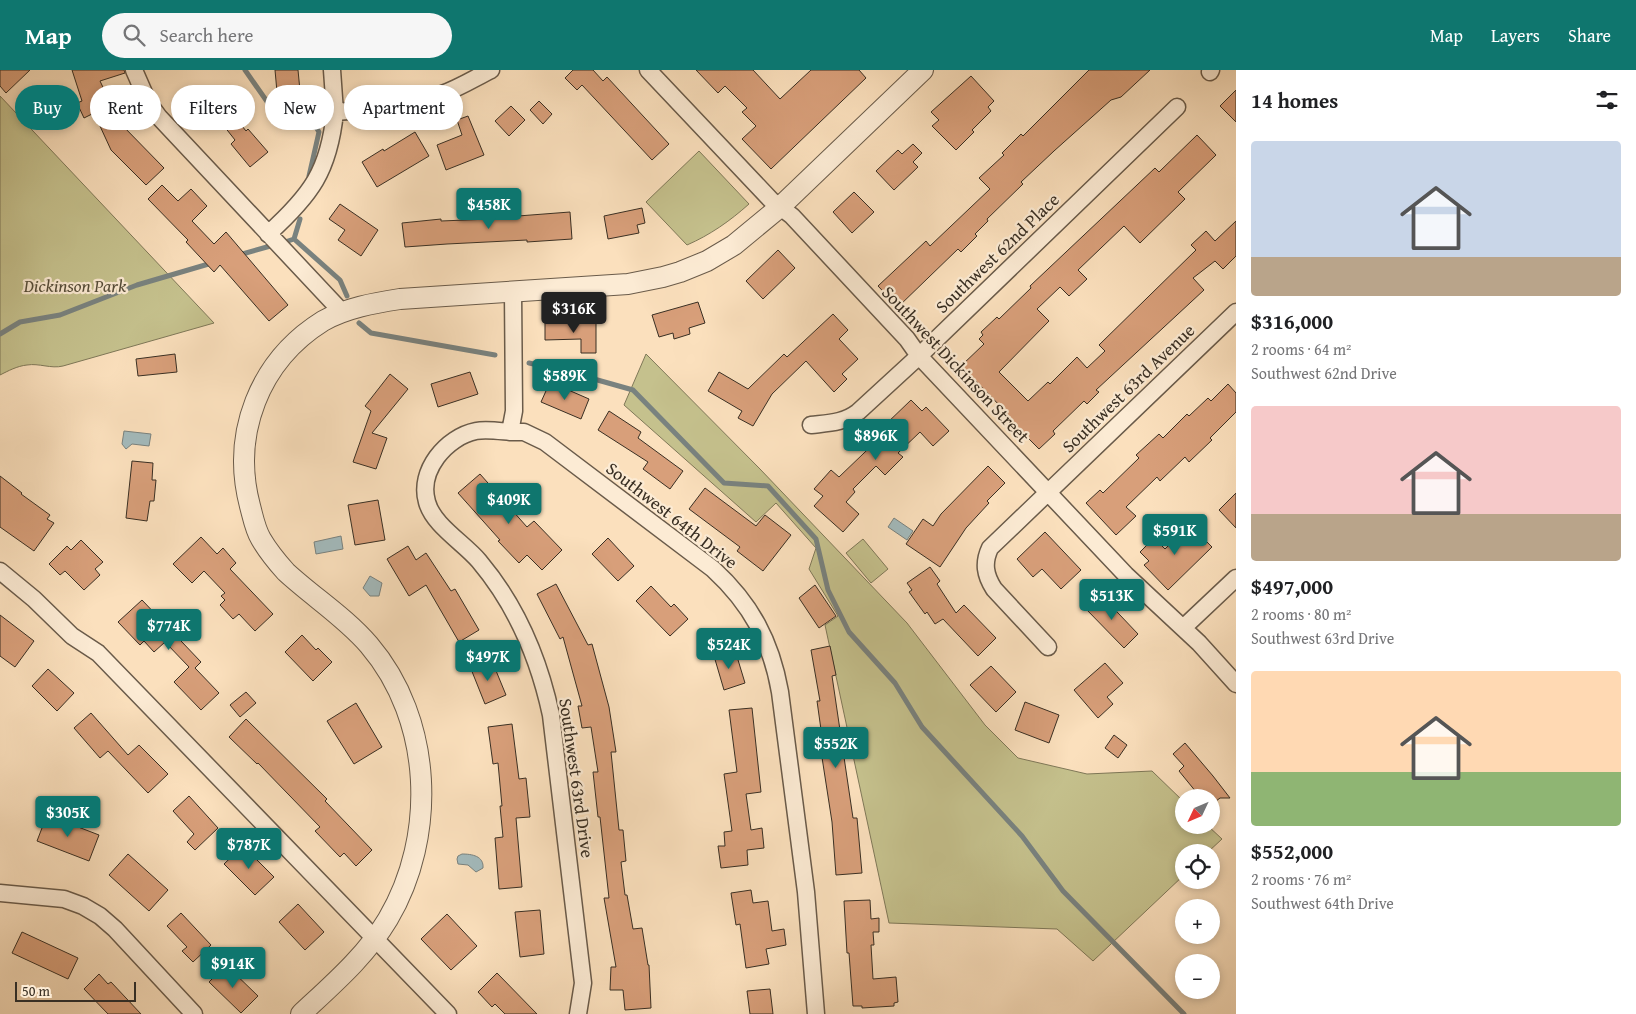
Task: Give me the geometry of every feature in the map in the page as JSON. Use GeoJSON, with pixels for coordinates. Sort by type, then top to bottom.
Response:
{"type":"FeatureCollection","features":[{"type":"Feature","properties":{"kind":"street"},"geometry":{"type":"LineString","coordinates":[[134,70],[148,102],[159,117],[342,312]]}},
{"type":"Feature","properties":{"kind":"street"},"geometry":{"type":"LineString","coordinates":[[268,234],[306,196],[321,172],[333,136],[335,112],[332,70]]}},
{"type":"Feature","properties":{"kind":"street"},"geometry":{"type":"LineString","coordinates":[[335,112],[399,106],[444,93],[491,70]]}},
{"type":"Feature","properties":{"kind":"street","name":"Southwest Dickinson Street"},"geometry":{"type":"LineString","coordinates":[[648,70],[771,200],[792,216],[907,339],[919,356],[1126,575],[1199,643],[1236,684]]}},
{"type":"Feature","properties":{"kind":"street"},"geometry":{"type":"LineString","coordinates":[[301,1014],[375,938],[387,920],[409,873],[418,838],[422,788],[413,734],[397,689],[374,651],[357,633],[286,572],[260,537],[247,496],[243,466],[244,442],[255,402],[267,376],[282,356],[302,337],[324,321],[342,312],[367,305],[400,299],[628,284],[663,277],[707,261],[734,245],[780,207],[923,70]]}},
{"type":"Feature","properties":{"kind":"street","name":"Southwest 62nd Place"},"geometry":{"type":"LineString","coordinates":[[811,424],[850,418],[919,356],[1177,106]]}},
{"type":"Feature","properties":{"kind":"street"},"geometry":{"type":"LineString","coordinates":[[510,432],[514,411],[513,292]]}},
{"type":"Feature","properties":{"kind":"street","name":"Southwest 63rd Avenue"},"geometry":{"type":"LineString","coordinates":[[1048,647],[994,589],[988,579],[985,567],[986,556],[990,548],[1236,312]]}},
{"type":"Feature","properties":{"kind":"street","name":"Southwest 63rd Drive"},"geometry":{"type":"LineString","coordinates":[[510,432],[476,431],[459,437],[450,443],[434,462],[428,477],[427,503],[436,520],[480,562],[502,592],[528,641],[547,696],[551,715],[583,983],[578,1014]]}},
{"type":"Feature","properties":{"kind":"street","name":"Southwest 64th Drive"},"geometry":{"type":"LineString","coordinates":[[510,432],[524,432],[545,442],[713,569],[744,601],[764,635],[776,672],[780,692],[806,892],[816,1014]]}},
{"type":"Feature","properties":{"kind":"street"},"geometry":{"type":"LineString","coordinates":[[0,571],[34,599],[72,636],[98,653],[448,1014]]}},
{"type":"Feature","properties":{"kind":"street"},"geometry":{"type":"LineString","coordinates":[[1183,628],[1236,578]]}},
{"type":"Feature","properties":{"kind":"street"},"geometry":{"type":"LineString","coordinates":[[0,892],[64,899],[83,906],[100,916],[115,929],[194,1014]]}},
{"type":"Feature","properties":{"kind":"green space","name":"Dickinson Park"},"geometry":{"type":"Polygon","coordinates":[[[0,96],[15,112],[15,130],[32,130],[214,323],[63,366],[27,365],[0,375],[0,96]]]}},
{"type":"Feature","properties":{"kind":"green space"},"geometry":{"type":"Polygon","coordinates":[[[699,151],[749,204],[720,227],[687,245],[646,202],[699,151]]]}},
{"type":"Feature","properties":{"kind":"green space"},"geometry":{"type":"Polygon","coordinates":[[[646,354],[760,469],[907,623],[985,725],[1018,758],[1087,774],[1152,771],[1175,793],[1175,834],[1217,834],[1222,839],[1217,844],[1175,844],[1175,884],[1093,961],[1057,929],[889,923],[825,625],[838,616],[809,569],[816,548],[776,503],[756,522],[624,405],[646,354]]]}},
{"type":"Feature","properties":{"kind":"green space"},"geometry":{"type":"Polygon","coordinates":[[[863,539],[888,569],[871,583],[846,553],[863,539]]]}},
{"type":"Feature","properties":{"kind":"water"},"geometry":{"type":"Polygon","coordinates":[[[480,201],[481,214],[458,215],[458,202],[480,201]]]}},
{"type":"Feature","properties":{"kind":"water"},"geometry":{"type":"Polygon","coordinates":[[[124,431],[151,434],[149,446],[132,444],[126,449],[122,444],[124,431]]]}},
{"type":"Feature","properties":{"kind":"water"},"geometry":{"type":"Polygon","coordinates":[[[894,518],[913,531],[907,540],[888,527],[894,518]]]}},
{"type":"Feature","properties":{"kind":"water"},"geometry":{"type":"Polygon","coordinates":[[[341,536],[343,549],[316,554],[314,542],[341,536]]]}},
{"type":"Feature","properties":{"kind":"water"},"geometry":{"type":"Polygon","coordinates":[[[370,576],[382,583],[379,596],[370,596],[363,588],[370,576]]]}},
{"type":"Feature","properties":{"kind":"water"},"geometry":{"type":"Polygon","coordinates":[[[462,854],[473,855],[479,858],[482,861],[483,868],[476,872],[468,865],[458,864],[458,856],[462,854]]]}},
{"type":"Feature","properties":{"kind":"building"},"geometry":{"type":"Polygon","coordinates":[[[0,70],[30,70],[6,93],[0,86],[0,70]]]}},
{"type":"Feature","properties":{"kind":"building"},"geometry":{"type":"Polygon","coordinates":[[[72,70],[124,70],[125,73],[100,81],[102,85],[90,85],[90,115],[84,118],[80,109],[80,102],[82,101],[80,85],[77,85],[72,70]]]}},
{"type":"Feature","properties":{"kind":"building"},"geometry":{"type":"Polygon","coordinates":[[[275,70],[298,70],[299,85],[276,85],[275,70]]]}},
{"type":"Feature","properties":{"kind":"building"},"geometry":{"type":"Polygon","coordinates":[[[573,70],[593,70],[603,81],[607,77],[669,144],[652,160],[582,85],[577,90],[565,78],[573,70]]]}},
{"type":"Feature","properties":{"kind":"building"},"geometry":{"type":"Polygon","coordinates":[[[696,70],[753,70],[780,99],[811,70],[859,70],[866,78],[771,169],[742,139],[756,126],[742,112],[747,108],[725,86],[718,93],[696,70]]]}},
{"type":"Feature","properties":{"kind":"building"},"geometry":{"type":"Polygon","coordinates":[[[1089,70],[1150,70],[1121,97],[1111,100],[1021,182],[1023,184],[987,219],[988,221],[975,234],[977,236],[961,252],[958,249],[898,307],[878,286],[926,241],[930,246],[990,189],[979,178],[1004,155],[1002,153],[1021,134],[1023,136],[1089,70]]]}},
{"type":"Feature","properties":{"kind":"building"},"geometry":{"type":"Polygon","coordinates":[[[971,76],[994,101],[988,107],[991,111],[956,150],[932,126],[939,120],[931,112],[971,76]]]}},
{"type":"Feature","properties":{"kind":"building"},"geometry":{"type":"Polygon","coordinates":[[[1236,90],[1236,122],[1220,106],[1236,90]]]}},
{"type":"Feature","properties":{"kind":"building"},"geometry":{"type":"Polygon","coordinates":[[[539,101],[552,114],[543,124],[530,110],[539,101]]]}},
{"type":"Feature","properties":{"kind":"building"},"geometry":{"type":"Polygon","coordinates":[[[511,106],[525,120],[509,136],[495,121],[511,106]]]}},
{"type":"Feature","properties":{"kind":"building"},"geometry":{"type":"Polygon","coordinates":[[[468,116],[484,155],[446,170],[437,145],[462,135],[460,130],[463,130],[463,118],[468,116]]]}},
{"type":"Feature","properties":{"kind":"building"},"geometry":{"type":"Polygon","coordinates":[[[102,130],[127,130],[164,168],[146,185],[111,150],[102,130]]]}},
{"type":"Feature","properties":{"kind":"building"},"geometry":{"type":"Polygon","coordinates":[[[227,130],[249,130],[268,152],[250,167],[231,144],[235,140],[227,130]]]}},
{"type":"Feature","properties":{"kind":"building"},"geometry":{"type":"Polygon","coordinates":[[[415,132],[429,156],[377,187],[362,162],[415,132]]]}},
{"type":"Feature","properties":{"kind":"building"},"geometry":{"type":"Polygon","coordinates":[[[1197,135],[1216,155],[1178,192],[1185,199],[1140,243],[1124,226],[1078,270],[1087,279],[1069,296],[1060,287],[1037,309],[1049,321],[999,372],[1028,401],[1048,382],[1050,384],[1077,357],[1087,368],[1105,351],[1099,345],[1196,250],[1191,245],[1206,231],[1215,241],[1236,221],[1236,256],[1223,269],[1215,261],[1193,278],[1204,290],[1096,390],[1099,392],[1087,404],[1084,401],[1053,431],[1055,434],[1039,449],[961,366],[984,344],[979,339],[983,335],[981,332],[997,317],[999,319],[1031,288],[1030,286],[1155,168],[1159,172],[1197,135]]]}},
{"type":"Feature","properties":{"kind":"building"},"geometry":{"type":"Polygon","coordinates":[[[913,144],[922,153],[913,162],[918,167],[894,190],[876,171],[898,150],[902,154],[913,144]]]}},
{"type":"Feature","properties":{"kind":"building"},"geometry":{"type":"Polygon","coordinates":[[[162,185],[178,201],[191,189],[207,206],[192,221],[214,244],[226,232],[288,305],[269,321],[220,265],[214,272],[186,242],[188,240],[148,199],[162,185]]]}},
{"type":"Feature","properties":{"kind":"building"},"geometry":{"type":"Polygon","coordinates":[[[854,192],[874,212],[852,233],[833,212],[854,192]]]}},
{"type":"Feature","properties":{"kind":"building"},"geometry":{"type":"Polygon","coordinates":[[[340,204],[378,230],[361,256],[338,240],[345,230],[329,219],[340,204]]]}},
{"type":"Feature","properties":{"kind":"building"},"geometry":{"type":"Polygon","coordinates":[[[642,208],[645,223],[637,225],[639,233],[608,239],[604,216],[642,208]]]}},
{"type":"Feature","properties":{"kind":"building"},"geometry":{"type":"Polygon","coordinates":[[[490,210],[505,210],[505,217],[570,212],[572,239],[405,247],[402,223],[441,219],[441,221],[490,219],[490,210]]]}},
{"type":"Feature","properties":{"kind":"building"},"geometry":{"type":"Polygon","coordinates":[[[778,250],[795,268],[763,299],[746,281],[778,250]]]}},
{"type":"Feature","properties":{"kind":"building"},"geometry":{"type":"Polygon","coordinates":[[[698,302],[705,323],[689,328],[690,334],[674,339],[673,333],[659,337],[652,315],[698,302]]]}},
{"type":"Feature","properties":{"kind":"building"},"geometry":{"type":"Polygon","coordinates":[[[833,314],[848,330],[839,339],[858,359],[842,374],[847,379],[834,392],[806,361],[772,394],[753,426],[738,418],[742,411],[708,391],[719,372],[748,389],[784,354],[787,357],[833,314]]]}},
{"type":"Feature","properties":{"kind":"building"},"geometry":{"type":"Polygon","coordinates":[[[596,322],[596,353],[581,353],[581,339],[545,340],[545,323],[596,322]]]}},
{"type":"Feature","properties":{"kind":"building"},"geometry":{"type":"Polygon","coordinates":[[[175,354],[177,372],[138,376],[136,359],[175,354]]]}},
{"type":"Feature","properties":{"kind":"building"},"geometry":{"type":"Polygon","coordinates":[[[470,372],[478,394],[438,407],[431,384],[470,372]]]}},
{"type":"Feature","properties":{"kind":"building"},"geometry":{"type":"Polygon","coordinates":[[[390,374],[408,389],[372,433],[387,438],[376,469],[353,462],[371,411],[365,406],[390,374]]]}},
{"type":"Feature","properties":{"kind":"building"},"geometry":{"type":"Polygon","coordinates":[[[550,382],[589,399],[581,419],[541,402],[550,382]]]}},
{"type":"Feature","properties":{"kind":"building"},"geometry":{"type":"Polygon","coordinates":[[[1228,384],[1236,393],[1236,412],[1210,438],[1212,440],[1189,462],[1185,457],[1160,481],[1157,477],[1126,507],[1136,516],[1116,535],[1086,503],[1100,490],[1103,493],[1139,458],[1136,455],[1159,434],[1163,438],[1187,414],[1189,416],[1208,398],[1211,401],[1228,384]]]}},
{"type":"Feature","properties":{"kind":"building"},"geometry":{"type":"Polygon","coordinates":[[[911,400],[922,411],[926,407],[949,431],[933,446],[920,432],[898,453],[903,457],[885,475],[876,466],[853,489],[855,492],[846,502],[859,514],[843,532],[814,506],[823,496],[814,489],[831,470],[839,477],[888,430],[885,425],[911,400]]]}},
{"type":"Feature","properties":{"kind":"building"},"geometry":{"type":"Polygon","coordinates":[[[609,411],[641,432],[638,438],[683,471],[670,489],[643,469],[648,462],[598,430],[609,411]]]}},
{"type":"Feature","properties":{"kind":"building"},"geometry":{"type":"Polygon","coordinates":[[[132,461],[153,463],[152,480],[156,480],[154,501],[150,501],[147,521],[126,518],[132,461]]]}},
{"type":"Feature","properties":{"kind":"building"},"geometry":{"type":"Polygon","coordinates":[[[988,466],[1005,483],[987,501],[989,503],[966,528],[940,567],[906,544],[923,519],[933,526],[941,514],[988,466]]]}},
{"type":"Feature","properties":{"kind":"building"},"geometry":{"type":"Polygon","coordinates":[[[480,474],[527,527],[534,521],[562,550],[542,570],[527,555],[519,563],[458,493],[480,474]]]}},
{"type":"Feature","properties":{"kind":"building"},"geometry":{"type":"Polygon","coordinates":[[[0,476],[50,515],[47,519],[54,523],[34,551],[0,527],[0,476]]]}},
{"type":"Feature","properties":{"kind":"building"},"geometry":{"type":"Polygon","coordinates":[[[705,488],[756,526],[765,515],[791,535],[763,571],[737,551],[740,547],[689,509],[705,488]]]}},
{"type":"Feature","properties":{"kind":"building"},"geometry":{"type":"Polygon","coordinates":[[[1236,493],[1236,528],[1219,510],[1236,493]]]}},
{"type":"Feature","properties":{"kind":"building"},"geometry":{"type":"Polygon","coordinates":[[[378,500],[385,540],[355,545],[348,505],[378,500]]]}},
{"type":"Feature","properties":{"kind":"building"},"geometry":{"type":"Polygon","coordinates":[[[1190,525],[1212,547],[1168,590],[1144,565],[1149,561],[1140,552],[1154,538],[1165,549],[1190,525]]]}},
{"type":"Feature","properties":{"kind":"building"},"geometry":{"type":"Polygon","coordinates":[[[1045,532],[1081,570],[1061,589],[1042,569],[1033,577],[1017,559],[1045,532]]]}},
{"type":"Feature","properties":{"kind":"building"},"geometry":{"type":"Polygon","coordinates":[[[201,537],[217,554],[223,548],[236,563],[230,569],[273,614],[255,631],[239,614],[233,619],[220,605],[225,600],[221,596],[225,593],[204,571],[192,583],[173,564],[201,537]]]}},
{"type":"Feature","properties":{"kind":"building"},"geometry":{"type":"Polygon","coordinates":[[[608,538],[634,566],[618,581],[592,554],[608,538]]]}},
{"type":"Feature","properties":{"kind":"building"},"geometry":{"type":"Polygon","coordinates":[[[81,540],[103,562],[95,569],[100,575],[84,590],[65,571],[60,575],[49,564],[67,546],[71,550],[81,540]]]}},
{"type":"Feature","properties":{"kind":"building"},"geometry":{"type":"Polygon","coordinates":[[[408,546],[416,560],[426,553],[451,591],[455,589],[479,630],[459,642],[426,585],[409,596],[387,559],[408,546]]]}},
{"type":"Feature","properties":{"kind":"building"},"geometry":{"type":"Polygon","coordinates":[[[930,567],[940,581],[937,584],[956,613],[964,605],[996,638],[978,656],[943,619],[935,624],[909,592],[912,590],[907,583],[930,567]]]}},
{"type":"Feature","properties":{"kind":"building"},"geometry":{"type":"Polygon","coordinates":[[[556,584],[588,645],[592,644],[609,707],[616,752],[611,752],[619,830],[623,830],[626,861],[621,862],[625,895],[627,895],[633,929],[642,928],[649,965],[651,1008],[625,1010],[623,990],[610,990],[611,967],[616,967],[604,898],[609,898],[593,772],[598,772],[591,727],[582,728],[578,706],[582,706],[563,637],[560,639],[537,594],[556,584]]]}},
{"type":"Feature","properties":{"kind":"building"},"geometry":{"type":"Polygon","coordinates":[[[815,585],[836,616],[819,628],[799,598],[815,585]]]}},
{"type":"Feature","properties":{"kind":"building"},"geometry":{"type":"Polygon","coordinates":[[[651,586],[671,607],[674,604],[688,619],[670,636],[636,601],[651,586]]]}},
{"type":"Feature","properties":{"kind":"building"},"geometry":{"type":"Polygon","coordinates":[[[1100,594],[1138,634],[1124,648],[1085,608],[1100,594]]]}},
{"type":"Feature","properties":{"kind":"building"},"geometry":{"type":"Polygon","coordinates":[[[142,600],[201,662],[195,668],[219,693],[201,710],[174,682],[189,667],[165,642],[154,652],[144,641],[140,645],[118,622],[142,600]]]}},
{"type":"Feature","properties":{"kind":"building"},"geometry":{"type":"Polygon","coordinates":[[[0,615],[34,641],[15,667],[0,656],[0,615]]]}},
{"type":"Feature","properties":{"kind":"building"},"geometry":{"type":"Polygon","coordinates":[[[302,635],[316,650],[318,648],[332,662],[313,681],[285,652],[302,635]]]}},
{"type":"Feature","properties":{"kind":"building"},"geometry":{"type":"Polygon","coordinates":[[[830,646],[836,675],[832,676],[853,818],[857,818],[862,873],[836,875],[832,822],[821,751],[824,751],[817,701],[820,701],[811,650],[830,646]]]}},
{"type":"Feature","properties":{"kind":"building"},"geometry":{"type":"Polygon","coordinates":[[[735,650],[745,683],[724,690],[714,656],[735,650]]]}},
{"type":"Feature","properties":{"kind":"building"},"geometry":{"type":"Polygon","coordinates":[[[492,661],[506,695],[485,704],[471,669],[492,661]]]}},
{"type":"Feature","properties":{"kind":"building"},"geometry":{"type":"Polygon","coordinates":[[[1105,663],[1123,683],[1107,697],[1113,704],[1098,718],[1074,690],[1105,663]]]}},
{"type":"Feature","properties":{"kind":"building"},"geometry":{"type":"Polygon","coordinates":[[[991,666],[1016,692],[996,712],[970,685],[991,666]]]}},
{"type":"Feature","properties":{"kind":"building"},"geometry":{"type":"Polygon","coordinates":[[[48,669],[74,693],[57,711],[32,686],[48,669]]]}},
{"type":"Feature","properties":{"kind":"building"},"geometry":{"type":"Polygon","coordinates":[[[246,692],[256,703],[240,717],[230,705],[246,692]]]}},
{"type":"Feature","properties":{"kind":"building"},"geometry":{"type":"Polygon","coordinates":[[[1025,702],[1059,715],[1049,743],[1015,730],[1025,702]]]}},
{"type":"Feature","properties":{"kind":"building"},"geometry":{"type":"Polygon","coordinates":[[[356,703],[382,747],[354,764],[327,721],[356,703]]]}},
{"type":"Feature","properties":{"kind":"building"},"geometry":{"type":"Polygon","coordinates":[[[752,708],[761,792],[746,794],[751,830],[762,828],[764,848],[747,850],[748,865],[721,868],[718,846],[725,846],[724,832],[732,831],[724,774],[737,772],[729,710],[752,708]]]}},
{"type":"Feature","properties":{"kind":"building"},"geometry":{"type":"Polygon","coordinates":[[[91,713],[128,755],[139,745],[168,774],[148,793],[108,751],[100,758],[74,728],[91,713]]]}},
{"type":"Feature","properties":{"kind":"building"},"geometry":{"type":"Polygon","coordinates":[[[246,719],[327,799],[325,801],[372,850],[356,866],[344,853],[340,857],[315,831],[320,827],[258,763],[229,737],[246,719]]]}},
{"type":"Feature","properties":{"kind":"building"},"geometry":{"type":"Polygon","coordinates":[[[512,724],[519,779],[526,778],[530,817],[516,818],[522,887],[499,889],[495,838],[503,837],[500,806],[502,806],[498,763],[493,764],[488,727],[512,724]]]}},
{"type":"Feature","properties":{"kind":"building"},"geometry":{"type":"Polygon","coordinates":[[[1114,735],[1127,745],[1118,758],[1105,748],[1114,735]]]}},
{"type":"Feature","properties":{"kind":"building"},"geometry":{"type":"Polygon","coordinates":[[[1185,743],[1230,798],[1220,798],[1220,789],[1194,789],[1179,771],[1184,766],[1173,754],[1185,743]]]}},
{"type":"Feature","properties":{"kind":"building"},"geometry":{"type":"Polygon","coordinates":[[[189,796],[218,828],[195,850],[187,842],[194,834],[173,811],[189,796]]]}},
{"type":"Feature","properties":{"kind":"building"},"geometry":{"type":"Polygon","coordinates":[[[47,815],[99,835],[89,861],[37,841],[47,815]]]}},
{"type":"Feature","properties":{"kind":"building"},"geometry":{"type":"Polygon","coordinates":[[[243,846],[274,877],[255,895],[224,864],[243,846]]]}},
{"type":"Feature","properties":{"kind":"building"},"geometry":{"type":"Polygon","coordinates":[[[128,854],[168,890],[149,911],[109,875],[128,854]]]}},
{"type":"Feature","properties":{"kind":"building"},"geometry":{"type":"Polygon","coordinates":[[[751,890],[753,903],[768,901],[772,931],[784,929],[786,945],[766,949],[769,964],[746,968],[740,924],[736,925],[731,893],[751,890]]]}},
{"type":"Feature","properties":{"kind":"building"},"geometry":{"type":"Polygon","coordinates":[[[870,900],[871,919],[879,918],[879,932],[873,932],[874,945],[871,945],[873,979],[896,977],[898,1002],[894,1003],[894,1006],[862,1008],[862,1006],[853,1006],[844,901],[870,900]]]}},
{"type":"Feature","properties":{"kind":"building"},"geometry":{"type":"Polygon","coordinates":[[[298,904],[324,932],[305,950],[279,922],[298,904]]]}},
{"type":"Feature","properties":{"kind":"building"},"geometry":{"type":"Polygon","coordinates":[[[540,910],[544,954],[520,957],[515,912],[540,910]]]}},
{"type":"Feature","properties":{"kind":"building"},"geometry":{"type":"Polygon","coordinates":[[[181,913],[211,945],[193,962],[182,951],[187,947],[167,926],[181,913]]]}},
{"type":"Feature","properties":{"kind":"building"},"geometry":{"type":"Polygon","coordinates":[[[447,914],[477,946],[451,970],[421,939],[447,914]]]}},
{"type":"Feature","properties":{"kind":"building"},"geometry":{"type":"Polygon","coordinates":[[[22,932],[78,958],[68,979],[12,953],[22,932]]]}},
{"type":"Feature","properties":{"kind":"building"},"geometry":{"type":"Polygon","coordinates":[[[226,965],[258,996],[241,1013],[209,982],[226,965]]]}},
{"type":"Feature","properties":{"kind":"building"},"geometry":{"type":"Polygon","coordinates":[[[497,973],[537,1014],[505,1014],[495,1004],[492,1007],[478,992],[497,973]]]}},
{"type":"Feature","properties":{"kind":"building"},"geometry":{"type":"Polygon","coordinates":[[[99,974],[108,984],[111,982],[141,1014],[108,1014],[84,989],[99,974]]]}},
{"type":"Feature","properties":{"kind":"building"},"geometry":{"type":"Polygon","coordinates":[[[770,989],[773,1014],[750,1014],[747,991],[770,989]]]}},
{"type":"Feature","properties":{"kind":"waterway"},"geometry":{"type":"LineString","coordinates":[[245,70],[275,113],[314,124],[319,132],[309,176]]}},
{"type":"Feature","properties":{"kind":"waterway"},"geometry":{"type":"LineString","coordinates":[[294,239],[300,219]]}},
{"type":"Feature","properties":{"kind":"waterway"},"geometry":{"type":"LineString","coordinates":[[294,239],[340,280],[347,296]]}},
{"type":"Feature","properties":{"kind":"waterway"},"geometry":{"type":"LineString","coordinates":[[282,243],[294,239]]}},
{"type":"Feature","properties":{"kind":"waterway"},"geometry":{"type":"LineString","coordinates":[[239,255],[274,245]]}},
{"type":"Feature","properties":{"kind":"waterway"},"geometry":{"type":"LineString","coordinates":[[0,334],[20,322],[60,315],[137,285],[212,263]]}},
{"type":"Feature","properties":{"kind":"waterway"},"geometry":{"type":"LineString","coordinates":[[359,323],[371,333],[495,355]]}},
{"type":"Feature","properties":{"kind":"waterway"},"geometry":{"type":"LineString","coordinates":[[529,363],[562,370],[633,390],[724,483],[768,486],[816,539],[828,590],[849,632],[895,683],[922,727],[1022,836],[1063,891],[1184,1014]]}}]}
